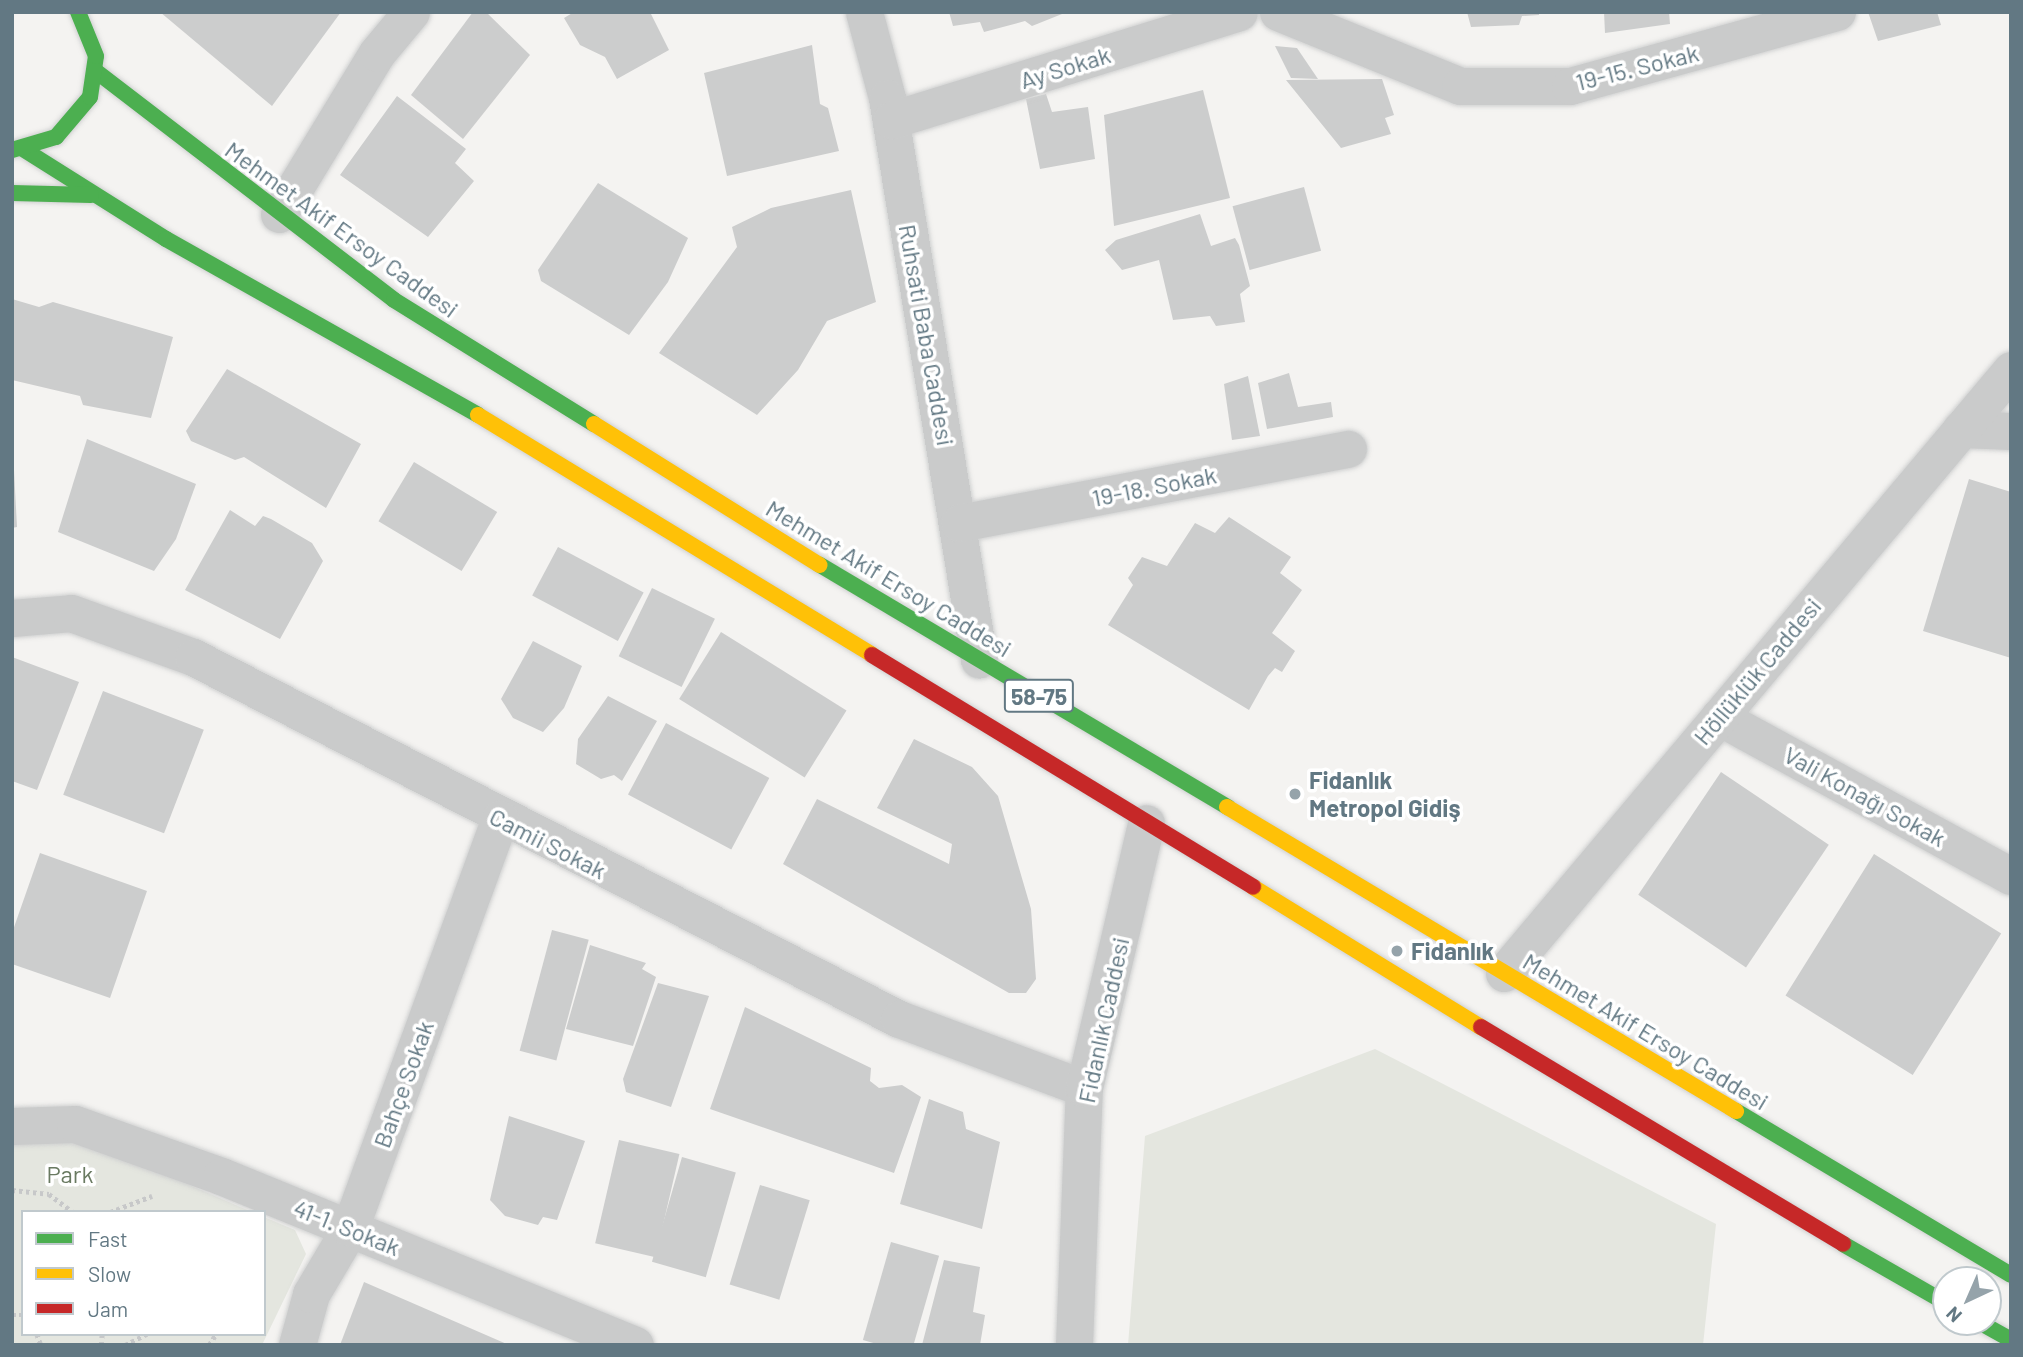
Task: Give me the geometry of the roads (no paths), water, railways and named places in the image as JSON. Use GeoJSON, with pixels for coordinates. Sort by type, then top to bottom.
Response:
{"type":"FeatureCollection","features":[{"type":"Feature","properties":{"kind":"main road"},"geometry":{"type":"LineString","coordinates":[[17,150],[44,144],[76,120],[97,72],[93,43],[78,12]]}},
{"type":"Feature","properties":{"kind":"main road","name":"Mehmet Akif Ersoy Caddesi"},"geometry":{"type":"LineString","coordinates":[[97,72],[394,300],[979,660],[2011,1275]]}},
{"type":"Feature","properties":{"kind":"main road"},"geometry":{"type":"LineString","coordinates":[[17,150],[90,195],[364,345],[1146,823],[1932,1295]]}},
{"type":"Feature","properties":{"kind":"main road"},"geometry":{"type":"LineString","coordinates":[[12,192],[90,195]]}},
{"type":"Feature","properties":{"kind":"street"},"geometry":{"type":"LineString","coordinates":[[279,214],[377,53],[411,12]]}},
{"type":"Feature","properties":{"kind":"street","name":"Ruhsati Baba Caddesi"},"geometry":{"type":"LineString","coordinates":[[864,12],[891,120],[959,523],[979,660]]}},
{"type":"Feature","properties":{"kind":"street","name":"Ay Sokak"},"geometry":{"type":"LineString","coordinates":[[891,120],[1239,12]]}},
{"type":"Feature","properties":{"kind":"street","name":"19-15. Sokak"},"geometry":{"type":"LineString","coordinates":[[1278,12],[1460,86],[1570,86],[1754,25],[1837,12]]}},
{"type":"Feature","properties":{"kind":"street","name":"Höllüklük Caddesi"},"geometry":{"type":"LineString","coordinates":[[1504,973],[2011,370]]}},
{"type":"Feature","properties":{"kind":"street"},"geometry":{"type":"LineString","coordinates":[[1961,429],[2011,431]]}},
{"type":"Feature","properties":{"kind":"street","name":"19-18. Sokak"},"geometry":{"type":"LineString","coordinates":[[959,523],[1348,449]]}},
{"type":"Feature","properties":{"kind":"street","name":"Camii Sokak"},"geometry":{"type":"LineString","coordinates":[[12,618],[71,613],[193,657],[500,819],[899,1019],[1084,1088]]}},
{"type":"Feature","properties":{"kind":"street","name":"Vali Konağı Sokak"},"geometry":{"type":"LineString","coordinates":[[1719,717],[2011,876]]}},
{"type":"Feature","properties":{"kind":"street","name":"Bahçe Sokak"},"geometry":{"type":"LineString","coordinates":[[297,1345],[311,1294],[350,1228],[500,819]]}},
{"type":"Feature","properties":{"kind":"street","name":"Fidanlık Caddesi"},"geometry":{"type":"LineString","coordinates":[[1074,1345],[1084,1088],[1146,823]]}},
{"type":"Feature","properties":{"kind":"street","name":"41-1. Sokak"},"geometry":{"type":"LineString","coordinates":[[12,1126],[75,1124],[350,1228],[631,1344]]}},
{"type":"Feature","properties":{"kind":"place","name":"Fidanlık Metropol Gidiş"},"geometry":{"type":"Point","coordinates":[1295,794]}},
{"type":"Feature","properties":{"kind":"place","name":"Fidanlık"},"geometry":{"type":"Point","coordinates":[1397,951]}},
{"type":"Feature","properties":{"kind":"park label","name":"Park"},"geometry":{"type":"Point","coordinates":[70,1174]}}]}
